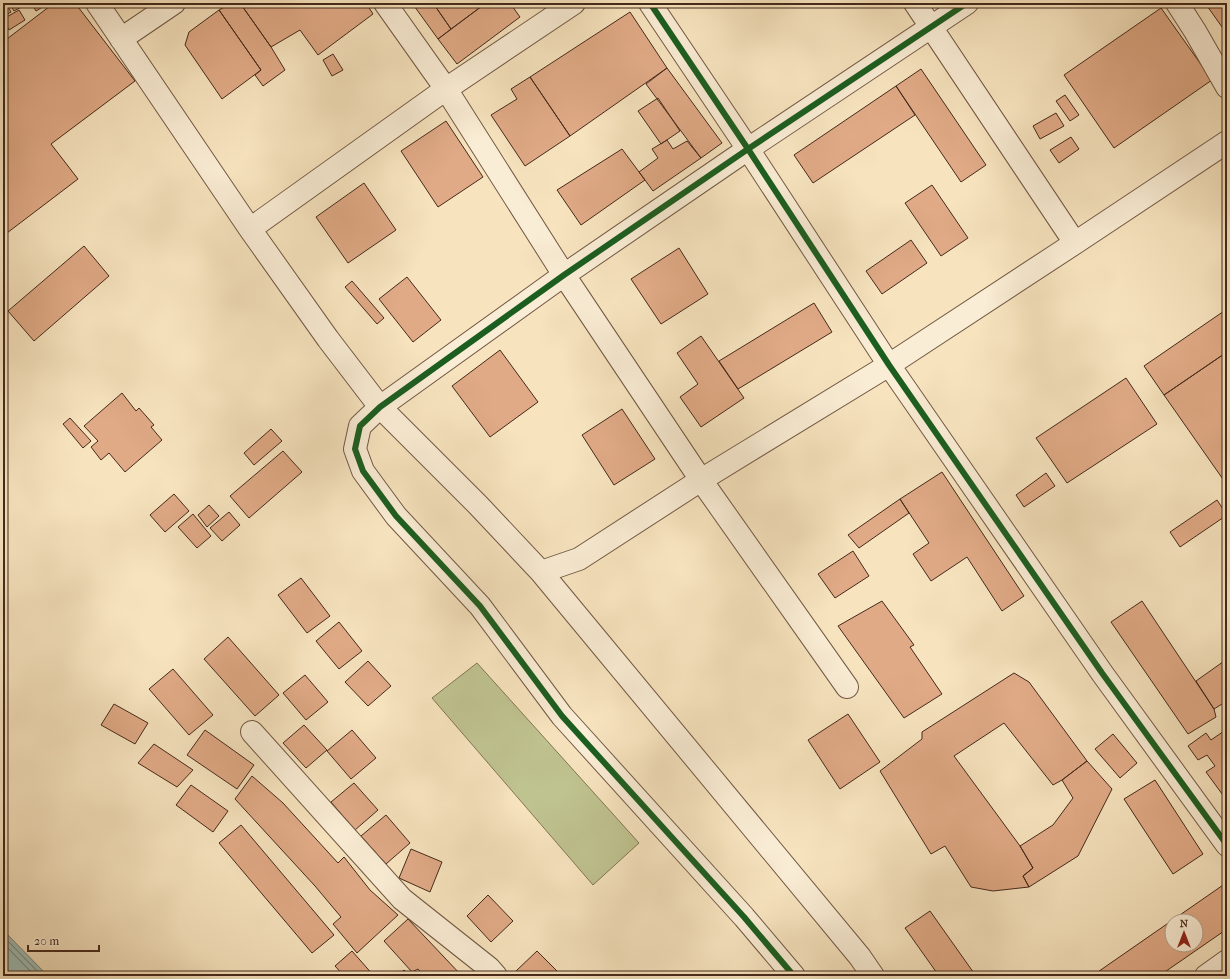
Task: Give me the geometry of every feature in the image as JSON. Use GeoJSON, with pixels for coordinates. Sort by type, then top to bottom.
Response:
{"type":"FeatureCollection","features":[{"type":"Feature","properties":{"kind":"street"},"geometry":{"type":"LineString","coordinates":[[97,3],[250,229],[328,339],[380,407],[478,505],[542,572],[855,951],[873,976]]}},
{"type":"Feature","properties":{"kind":"street"},"geometry":{"type":"LineString","coordinates":[[121,39],[174,3]]}},
{"type":"Feature","properties":{"kind":"street"},"geometry":{"type":"LineString","coordinates":[[385,3],[446,90],[564,275],[701,480],[847,687]]}},
{"type":"Feature","properties":{"kind":"street"},"geometry":{"type":"LineString","coordinates":[[250,229],[446,90],[574,3]]}},
{"type":"Feature","properties":{"kind":"street"},"geometry":{"type":"LineString","coordinates":[[650,3],[748,149],[889,365],[1102,673],[1227,845]]}},
{"type":"Feature","properties":{"kind":"street"},"geometry":{"type":"LineString","coordinates":[[915,3],[1076,243]]}},
{"type":"Feature","properties":{"kind":"street"},"geometry":{"type":"LineString","coordinates":[[794,976],[744,917],[562,716],[480,606],[396,516],[363,471],[355,449],[360,426],[380,407],[564,275],[748,149],[967,3]]}},
{"type":"Feature","properties":{"kind":"street"},"geometry":{"type":"LineString","coordinates":[[1177,3],[1227,87]]}},
{"type":"Feature","properties":{"kind":"street"},"geometry":{"type":"LineString","coordinates":[[542,572],[579,559],[701,480],[889,365],[1227,142]]}},
{"type":"Feature","properties":{"kind":"street"},"geometry":{"type":"LineString","coordinates":[[252,732],[402,899],[489,968],[496,976]]}},
{"type":"Feature","properties":{"kind":"street"},"geometry":{"type":"LineString","coordinates":[[1206,976],[1227,961]]}},
{"type":"Feature","properties":{"kind":"green space"},"geometry":{"type":"Polygon","coordinates":[[[477,663],[639,843],[593,885],[432,698],[477,663]]]}},
{"type":"Feature","properties":{"kind":"water"},"geometry":{"type":"Polygon","coordinates":[[[3,930],[48,976],[3,976],[3,930]]]}},
{"type":"Feature","properties":{"kind":"building"},"geometry":{"type":"Polygon","coordinates":[[[3,3],[6,3],[11,12],[6,15],[3,9],[3,3]]]}},
{"type":"Feature","properties":{"kind":"building"},"geometry":{"type":"Polygon","coordinates":[[[9,3],[21,3],[23,6],[14,11],[9,3]]]}},
{"type":"Feature","properties":{"kind":"building"},"geometry":{"type":"Polygon","coordinates":[[[49,3],[36,11],[32,4],[49,3]]]}},
{"type":"Feature","properties":{"kind":"building"},"geometry":{"type":"Polygon","coordinates":[[[54,3],[75,3],[135,81],[51,144],[78,179],[3,236],[3,42],[54,3]]]}},
{"type":"Feature","properties":{"kind":"building"},"geometry":{"type":"Polygon","coordinates":[[[232,3],[240,3],[271,47],[285,70],[263,86],[255,75],[261,70],[219,10],[232,3]]]}},
{"type":"Feature","properties":{"kind":"building"},"geometry":{"type":"Polygon","coordinates":[[[240,3],[366,3],[373,14],[318,55],[300,30],[271,47],[240,3]]]}},
{"type":"Feature","properties":{"kind":"building"},"geometry":{"type":"Polygon","coordinates":[[[412,3],[433,3],[451,29],[438,39],[412,3]]]}},
{"type":"Feature","properties":{"kind":"building"},"geometry":{"type":"Polygon","coordinates":[[[433,3],[486,3],[451,29],[433,3]]]}},
{"type":"Feature","properties":{"kind":"building"},"geometry":{"type":"Polygon","coordinates":[[[486,3],[510,3],[520,17],[457,64],[438,39],[486,3]]]}},
{"type":"Feature","properties":{"kind":"building"},"geometry":{"type":"Polygon","coordinates":[[[1205,3],[1227,3],[1227,34],[1205,3]]]}},
{"type":"Feature","properties":{"kind":"building"},"geometry":{"type":"Polygon","coordinates":[[[1161,8],[1212,80],[1114,148],[1064,75],[1161,8]]]}},
{"type":"Feature","properties":{"kind":"building"},"geometry":{"type":"Polygon","coordinates":[[[19,10],[25,20],[9,30],[3,19],[19,10]]]}},
{"type":"Feature","properties":{"kind":"building"},"geometry":{"type":"Polygon","coordinates":[[[219,10],[261,70],[222,99],[185,45],[189,32],[219,10]]]}},
{"type":"Feature","properties":{"kind":"building"},"geometry":{"type":"Polygon","coordinates":[[[630,12],[667,68],[570,136],[530,77],[630,12]]]}},
{"type":"Feature","properties":{"kind":"building"},"geometry":{"type":"Polygon","coordinates":[[[333,54],[343,70],[332,76],[323,60],[333,54]]]}},
{"type":"Feature","properties":{"kind":"building"},"geometry":{"type":"Polygon","coordinates":[[[667,68],[722,143],[701,158],[646,84],[667,68]]]}},
{"type":"Feature","properties":{"kind":"building"},"geometry":{"type":"Polygon","coordinates":[[[921,69],[986,165],[961,182],[896,86],[921,69]]]}},
{"type":"Feature","properties":{"kind":"building"},"geometry":{"type":"Polygon","coordinates":[[[530,77],[570,136],[525,166],[491,115],[517,99],[511,89],[530,77]]]}},
{"type":"Feature","properties":{"kind":"building"},"geometry":{"type":"Polygon","coordinates":[[[896,86],[915,115],[813,183],[794,155],[896,86]]]}},
{"type":"Feature","properties":{"kind":"building"},"geometry":{"type":"Polygon","coordinates":[[[1065,95],[1079,115],[1070,121],[1056,101],[1065,95]]]}},
{"type":"Feature","properties":{"kind":"building"},"geometry":{"type":"Polygon","coordinates":[[[658,98],[680,131],[661,144],[638,111],[658,98]]]}},
{"type":"Feature","properties":{"kind":"building"},"geometry":{"type":"Polygon","coordinates":[[[1056,113],[1064,126],[1040,139],[1033,126],[1056,113]]]}},
{"type":"Feature","properties":{"kind":"building"},"geometry":{"type":"Polygon","coordinates":[[[446,121],[483,177],[438,207],[401,151],[446,121]]]}},
{"type":"Feature","properties":{"kind":"building"},"geometry":{"type":"Polygon","coordinates":[[[1071,137],[1079,149],[1059,163],[1050,150],[1071,137]]]}},
{"type":"Feature","properties":{"kind":"building"},"geometry":{"type":"Polygon","coordinates":[[[667,140],[673,149],[687,141],[701,158],[653,191],[639,172],[658,158],[652,149],[667,140]]]}},
{"type":"Feature","properties":{"kind":"building"},"geometry":{"type":"Polygon","coordinates":[[[622,149],[645,180],[581,225],[557,190],[622,149]]]}},
{"type":"Feature","properties":{"kind":"building"},"geometry":{"type":"Polygon","coordinates":[[[364,183],[396,230],[348,263],[316,217],[364,183]]]}},
{"type":"Feature","properties":{"kind":"building"},"geometry":{"type":"Polygon","coordinates":[[[932,185],[968,238],[941,256],[905,203],[932,185]]]}},
{"type":"Feature","properties":{"kind":"building"},"geometry":{"type":"Polygon","coordinates":[[[911,240],[927,263],[882,294],[866,271],[911,240]]]}},
{"type":"Feature","properties":{"kind":"building"},"geometry":{"type":"Polygon","coordinates":[[[84,246],[109,276],[34,341],[8,311],[84,246]]]}},
{"type":"Feature","properties":{"kind":"building"},"geometry":{"type":"Polygon","coordinates":[[[679,248],[708,294],[661,324],[631,279],[679,248]]]}},
{"type":"Feature","properties":{"kind":"building"},"geometry":{"type":"Polygon","coordinates":[[[407,277],[441,320],[413,342],[379,299],[407,277]]]}},
{"type":"Feature","properties":{"kind":"building"},"geometry":{"type":"Polygon","coordinates":[[[352,281],[384,318],[377,324],[345,287],[352,281]]]}},
{"type":"Feature","properties":{"kind":"building"},"geometry":{"type":"Polygon","coordinates":[[[814,303],[832,332],[738,389],[719,361],[814,303]]]}},
{"type":"Feature","properties":{"kind":"building"},"geometry":{"type":"Polygon","coordinates":[[[1227,309],[1227,352],[1164,395],[1144,366],[1227,309]]]}},
{"type":"Feature","properties":{"kind":"building"},"geometry":{"type":"Polygon","coordinates":[[[701,336],[744,398],[701,427],[680,397],[698,384],[677,353],[701,336]]]}},
{"type":"Feature","properties":{"kind":"building"},"geometry":{"type":"Polygon","coordinates":[[[500,350],[538,402],[490,437],[452,386],[500,350]]]}},
{"type":"Feature","properties":{"kind":"building"},"geometry":{"type":"Polygon","coordinates":[[[1227,352],[1226,426],[1227,485],[1164,395],[1227,352]]]}},
{"type":"Feature","properties":{"kind":"building"},"geometry":{"type":"Polygon","coordinates":[[[1126,378],[1157,424],[1067,483],[1036,438],[1126,378]]]}},
{"type":"Feature","properties":{"kind":"building"},"geometry":{"type":"Polygon","coordinates":[[[122,393],[136,411],[139,408],[154,425],[151,427],[162,440],[125,472],[109,453],[101,460],[91,447],[98,441],[84,426],[122,393]]]}},
{"type":"Feature","properties":{"kind":"building"},"geometry":{"type":"Polygon","coordinates":[[[622,409],[655,459],[614,485],[582,435],[622,409]]]}},
{"type":"Feature","properties":{"kind":"building"},"geometry":{"type":"Polygon","coordinates":[[[70,418],[91,441],[83,448],[63,424],[70,418]]]}},
{"type":"Feature","properties":{"kind":"building"},"geometry":{"type":"Polygon","coordinates":[[[271,429],[282,441],[254,465],[244,453],[271,429]]]}},
{"type":"Feature","properties":{"kind":"building"},"geometry":{"type":"Polygon","coordinates":[[[283,451],[302,472],[249,518],[230,496],[283,451]]]}},
{"type":"Feature","properties":{"kind":"building"},"geometry":{"type":"Polygon","coordinates":[[[942,472],[1024,596],[1002,611],[967,557],[931,581],[913,554],[929,543],[900,499],[942,472]]]}},
{"type":"Feature","properties":{"kind":"building"},"geometry":{"type":"Polygon","coordinates":[[[1046,473],[1055,486],[1024,507],[1016,495],[1046,473]]]}},
{"type":"Feature","properties":{"kind":"building"},"geometry":{"type":"Polygon","coordinates":[[[174,494],[189,511],[165,532],[150,515],[174,494]]]}},
{"type":"Feature","properties":{"kind":"building"},"geometry":{"type":"Polygon","coordinates":[[[900,499],[909,513],[859,548],[848,535],[900,499]]]}},
{"type":"Feature","properties":{"kind":"building"},"geometry":{"type":"Polygon","coordinates":[[[1217,500],[1227,515],[1180,547],[1170,532],[1217,500]]]}},
{"type":"Feature","properties":{"kind":"building"},"geometry":{"type":"Polygon","coordinates":[[[209,505],[219,516],[207,527],[198,515],[209,505]]]}},
{"type":"Feature","properties":{"kind":"building"},"geometry":{"type":"Polygon","coordinates":[[[229,512],[240,525],[222,541],[210,528],[229,512]]]}},
{"type":"Feature","properties":{"kind":"building"},"geometry":{"type":"Polygon","coordinates":[[[193,514],[211,536],[197,548],[178,527],[193,514]]]}},
{"type":"Feature","properties":{"kind":"building"},"geometry":{"type":"Polygon","coordinates":[[[853,551],[869,576],[835,598],[818,574],[853,551]]]}},
{"type":"Feature","properties":{"kind":"building"},"geometry":{"type":"Polygon","coordinates":[[[301,578],[330,616],[307,633],[278,595],[301,578]]]}},
{"type":"Feature","properties":{"kind":"building"},"geometry":{"type":"Polygon","coordinates":[[[882,601],[914,645],[910,647],[942,694],[904,718],[838,626],[882,601]]]}},
{"type":"Feature","properties":{"kind":"building"},"geometry":{"type":"Polygon","coordinates":[[[1142,601],[1214,709],[1216,717],[1188,734],[1111,622],[1142,601]]]}},
{"type":"Feature","properties":{"kind":"building"},"geometry":{"type":"Polygon","coordinates":[[[339,622],[362,651],[339,669],[316,641],[339,622]]]}},
{"type":"Feature","properties":{"kind":"building"},"geometry":{"type":"Polygon","coordinates":[[[228,637],[279,695],[255,716],[204,659],[228,637]]]}},
{"type":"Feature","properties":{"kind":"building"},"geometry":{"type":"Polygon","coordinates":[[[1227,659],[1227,701],[1214,709],[1196,681],[1227,659]]]}},
{"type":"Feature","properties":{"kind":"building"},"geometry":{"type":"Polygon","coordinates":[[[368,661],[391,686],[368,706],[345,682],[368,661]]]}},
{"type":"Feature","properties":{"kind":"building"},"geometry":{"type":"Polygon","coordinates":[[[173,669],[213,715],[189,735],[149,689],[173,669]]]}},
{"type":"Feature","properties":{"kind":"building"},"geometry":{"type":"Polygon","coordinates":[[[1014,673],[1029,682],[1087,761],[1053,785],[1004,723],[954,756],[1020,846],[1033,868],[1023,876],[1029,887],[993,891],[971,887],[945,846],[931,854],[880,771],[922,739],[922,732],[1014,673]]]}},
{"type":"Feature","properties":{"kind":"building"},"geometry":{"type":"Polygon","coordinates":[[[305,675],[328,702],[306,720],[283,693],[305,675]]]}},
{"type":"Feature","properties":{"kind":"building"},"geometry":{"type":"Polygon","coordinates":[[[114,704],[148,723],[135,744],[101,725],[114,704]]]}},
{"type":"Feature","properties":{"kind":"building"},"geometry":{"type":"Polygon","coordinates":[[[848,714],[880,762],[840,789],[808,740],[848,714]]]}},
{"type":"Feature","properties":{"kind":"building"},"geometry":{"type":"Polygon","coordinates":[[[304,725],[327,750],[306,768],[283,743],[304,725]]]}},
{"type":"Feature","properties":{"kind":"building"},"geometry":{"type":"Polygon","coordinates":[[[1227,729],[1227,797],[1225,798],[1206,772],[1215,766],[1207,755],[1198,760],[1188,746],[1206,733],[1211,740],[1227,729]]]}},
{"type":"Feature","properties":{"kind":"building"},"geometry":{"type":"Polygon","coordinates":[[[205,730],[254,765],[237,789],[187,755],[205,730]]]}},
{"type":"Feature","properties":{"kind":"building"},"geometry":{"type":"Polygon","coordinates":[[[352,730],[376,758],[351,779],[327,751],[352,730]]]}},
{"type":"Feature","properties":{"kind":"building"},"geometry":{"type":"Polygon","coordinates":[[[1113,734],[1137,763],[1120,778],[1095,749],[1113,734]]]}},
{"type":"Feature","properties":{"kind":"building"},"geometry":{"type":"Polygon","coordinates":[[[154,744],[193,770],[177,787],[138,763],[154,744]]]}},
{"type":"Feature","properties":{"kind":"building"},"geometry":{"type":"Polygon","coordinates":[[[1087,761],[1112,789],[1078,856],[1029,887],[1023,876],[1033,868],[1020,846],[1053,825],[1073,798],[1062,780],[1087,761]]]}},
{"type":"Feature","properties":{"kind":"building"},"geometry":{"type":"Polygon","coordinates":[[[252,776],[283,803],[338,863],[344,857],[370,890],[398,915],[357,953],[333,924],[341,917],[315,886],[235,799],[252,776]]]}},
{"type":"Feature","properties":{"kind":"building"},"geometry":{"type":"Polygon","coordinates":[[[1155,780],[1203,854],[1173,874],[1124,799],[1155,780]]]}},
{"type":"Feature","properties":{"kind":"building"},"geometry":{"type":"Polygon","coordinates":[[[354,783],[378,810],[355,830],[331,802],[354,783]]]}},
{"type":"Feature","properties":{"kind":"building"},"geometry":{"type":"Polygon","coordinates":[[[191,785],[228,811],[213,832],[176,805],[191,785]]]}},
{"type":"Feature","properties":{"kind":"building"},"geometry":{"type":"Polygon","coordinates":[[[386,815],[410,843],[386,864],[361,836],[386,815]]]}},
{"type":"Feature","properties":{"kind":"building"},"geometry":{"type":"Polygon","coordinates":[[[241,825],[334,935],[312,953],[219,843],[241,825]]]}},
{"type":"Feature","properties":{"kind":"building"},"geometry":{"type":"Polygon","coordinates":[[[411,849],[442,862],[430,892],[399,878],[411,849]]]}},
{"type":"Feature","properties":{"kind":"building"},"geometry":{"type":"Polygon","coordinates":[[[1226,883],[1227,929],[1204,945],[1204,913],[1183,913],[1226,883]]]}},
{"type":"Feature","properties":{"kind":"building"},"geometry":{"type":"Polygon","coordinates":[[[488,895],[513,921],[491,942],[467,916],[488,895]]]}},
{"type":"Feature","properties":{"kind":"building"},"geometry":{"type":"Polygon","coordinates":[[[930,911],[976,976],[939,976],[905,928],[930,911]]]}},
{"type":"Feature","properties":{"kind":"building"},"geometry":{"type":"Polygon","coordinates":[[[408,919],[462,976],[424,976],[418,969],[412,972],[384,941],[408,919]]]}},
{"type":"Feature","properties":{"kind":"building"},"geometry":{"type":"Polygon","coordinates":[[[1164,926],[1164,953],[1192,953],[1159,976],[1092,976],[1164,926]]]}},
{"type":"Feature","properties":{"kind":"building"},"geometry":{"type":"Polygon","coordinates":[[[352,951],[374,976],[344,976],[335,966],[352,951]]]}},
{"type":"Feature","properties":{"kind":"building"},"geometry":{"type":"Polygon","coordinates":[[[537,951],[562,976],[521,976],[516,971],[537,951]]]}},
{"type":"Feature","properties":{"kind":"building"},"geometry":{"type":"Polygon","coordinates":[[[404,970],[410,976],[397,976],[404,970]]]}},
{"type":"Feature","properties":{"kind":"cycle path"},"geometry":{"type":"LineString","coordinates":[[650,3],[748,149],[889,365],[1102,673],[1227,845]]}},
{"type":"Feature","properties":{"kind":"cycle path"},"geometry":{"type":"LineString","coordinates":[[794,976],[744,917],[562,716],[480,606],[396,516],[363,471],[355,449],[360,426],[380,407],[564,275],[748,149],[967,3]]}}]}
